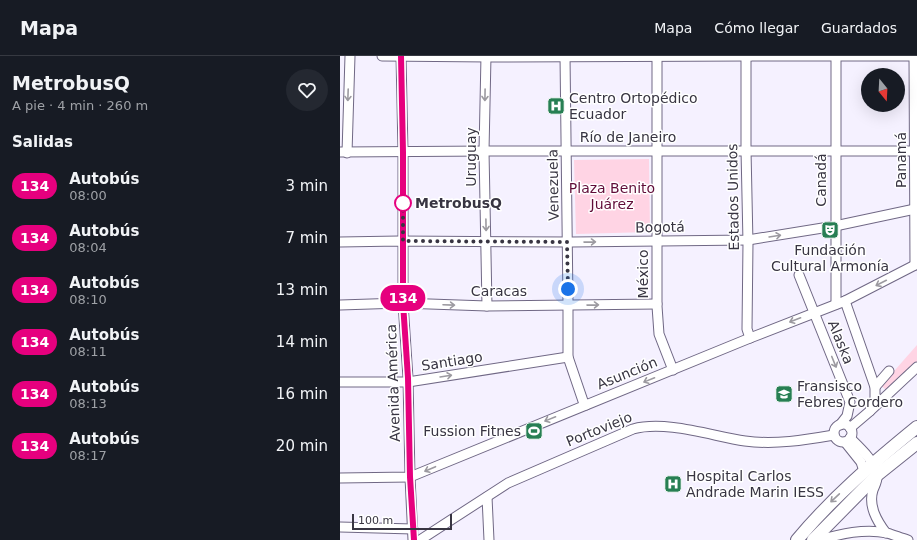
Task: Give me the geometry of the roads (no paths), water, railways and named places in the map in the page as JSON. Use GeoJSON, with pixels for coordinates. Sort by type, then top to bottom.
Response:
{"type":"FeatureCollection","features":[{"type":"Feature","properties":{"kind":"main road"},"geometry":{"type":"LineString","coordinates":[[797,540],[827,506],[868,468],[917,427]]}},
{"type":"Feature","properties":{"kind":"main road"},"geometry":{"type":"LineString","coordinates":[[813,540],[878,475],[917,443]]}},
{"type":"Feature","properties":{"kind":"street"},"geometry":{"type":"LineString","coordinates":[[343,152],[350,56]]}},
{"type":"Feature","properties":{"kind":"street"},"geometry":{"type":"LineString","coordinates":[[382,56],[916,56]]}},
{"type":"Feature","properties":{"kind":"street","name":"Uruguay"},"geometry":{"type":"LineString","coordinates":[[486,56],[484,150],[487,306]]}},
{"type":"Feature","properties":{"kind":"street","name":"Venezuela"},"geometry":{"type":"LineString","coordinates":[[565,56],[568,357],[583,401],[586,405]]}},
{"type":"Feature","properties":{"kind":"street","name":"México"},"geometry":{"type":"LineString","coordinates":[[657,56],[657,304],[659,334],[674,370]]}},
{"type":"Feature","properties":{"kind":"street","name":"Estados Unidos"},"geometry":{"type":"LineString","coordinates":[[746,56],[748,240],[747,329],[750,338]]}},
{"type":"Feature","properties":{"kind":"street","name":"Canadá"},"geometry":{"type":"LineString","coordinates":[[836,56],[835,226],[840,302],[875,387],[875,400],[870,411]]}},
{"type":"Feature","properties":{"kind":"street","name":"Panamá"},"geometry":{"type":"LineString","coordinates":[[916,56],[916,264]]}},
{"type":"Feature","properties":{"kind":"street","name":"Avenida América"},"geometry":{"type":"LineString","coordinates":[[401,57],[403,152],[403,303],[408,382],[410,477],[414,540]]}},
{"type":"Feature","properties":{"kind":"street","name":"Río de Janeiro"},"geometry":{"type":"LineString","coordinates":[[343,152],[484,150],[916,151]]}},
{"type":"Feature","properties":{"kind":"street","name":"Bogotá"},"geometry":{"type":"LineString","coordinates":[[340,242],[748,240],[835,226],[916,209]]}},
{"type":"Feature","properties":{"kind":"street","name":"Asunción"},"geometry":{"type":"LineString","coordinates":[[340,478],[410,477],[814,313],[840,302],[916,264]]}},
{"type":"Feature","properties":{"kind":"street","name":"Alaska"},"geometry":{"type":"LineString","coordinates":[[799,275],[850,402],[847,416],[835,429],[834,435]]}},
{"type":"Feature","properties":{"kind":"street","name":"Caracas"},"geometry":{"type":"LineString","coordinates":[[340,305],[403,303],[487,306],[657,304]]}},
{"type":"Feature","properties":{"kind":"street","name":"Santiago"},"geometry":{"type":"LineString","coordinates":[[340,382],[408,382],[568,357]]}},
{"type":"Feature","properties":{"kind":"street"},"geometry":{"type":"LineString","coordinates":[[834,435],[839,441],[848,436],[870,411],[917,367]]}},
{"type":"Feature","properties":{"kind":"street"},"geometry":{"type":"LineString","coordinates":[[889,371],[875,387],[890,393]]}},
{"type":"Feature","properties":{"kind":"street"},"geometry":{"type":"LineString","coordinates":[[840,425],[845,424],[848,436],[868,468],[878,475],[872,492],[872,503],[878,520],[886,533]]}},
{"type":"Feature","properties":{"kind":"street","name":"Portoviejo"},"geometry":{"type":"LineString","coordinates":[[420,540],[508,483],[643,426],[664,426],[746,441],[789,442],[834,435]]}},
{"type":"Feature","properties":{"kind":"street"},"geometry":{"type":"LineString","coordinates":[[487,497],[489,540]]}},
{"type":"Feature","properties":{"kind":"street"},"geometry":{"type":"LineString","coordinates":[[340,527],[413,529]]}},
{"type":"Feature","properties":{"kind":"street"},"geometry":{"type":"LineString","coordinates":[[819,540],[886,533],[908,540]]}},
{"type":"Feature","properties":{"kind":"place","name":"Centro Ortopédico Ecuador"},"geometry":{"type":"Point","coordinates":[556,106]}},
{"type":"Feature","properties":{"kind":"place","name":"MetrobusQ"},"geometry":{"type":"Point","coordinates":[403,203]}},
{"type":"Feature","properties":{"kind":"place","name":"Fundación Cultural Armonía"},"geometry":{"type":"Point","coordinates":[830,230]}},
{"type":"Feature","properties":{"kind":"place","name":"Fransisco Febres Cordero"},"geometry":{"type":"Point","coordinates":[784,394]}},
{"type":"Feature","properties":{"kind":"place","name":"Fussion Fitnes"},"geometry":{"type":"Point","coordinates":[534,431]}},
{"type":"Feature","properties":{"kind":"place","name":"Hospital Carlos Andrade Marin IESS"},"geometry":{"type":"Point","coordinates":[673,484]}},
{"type":"Feature","properties":{"kind":"park label","name":"Plaza Benito Juárez"},"geometry":{"type":"Point","coordinates":[612,196]}}]}
